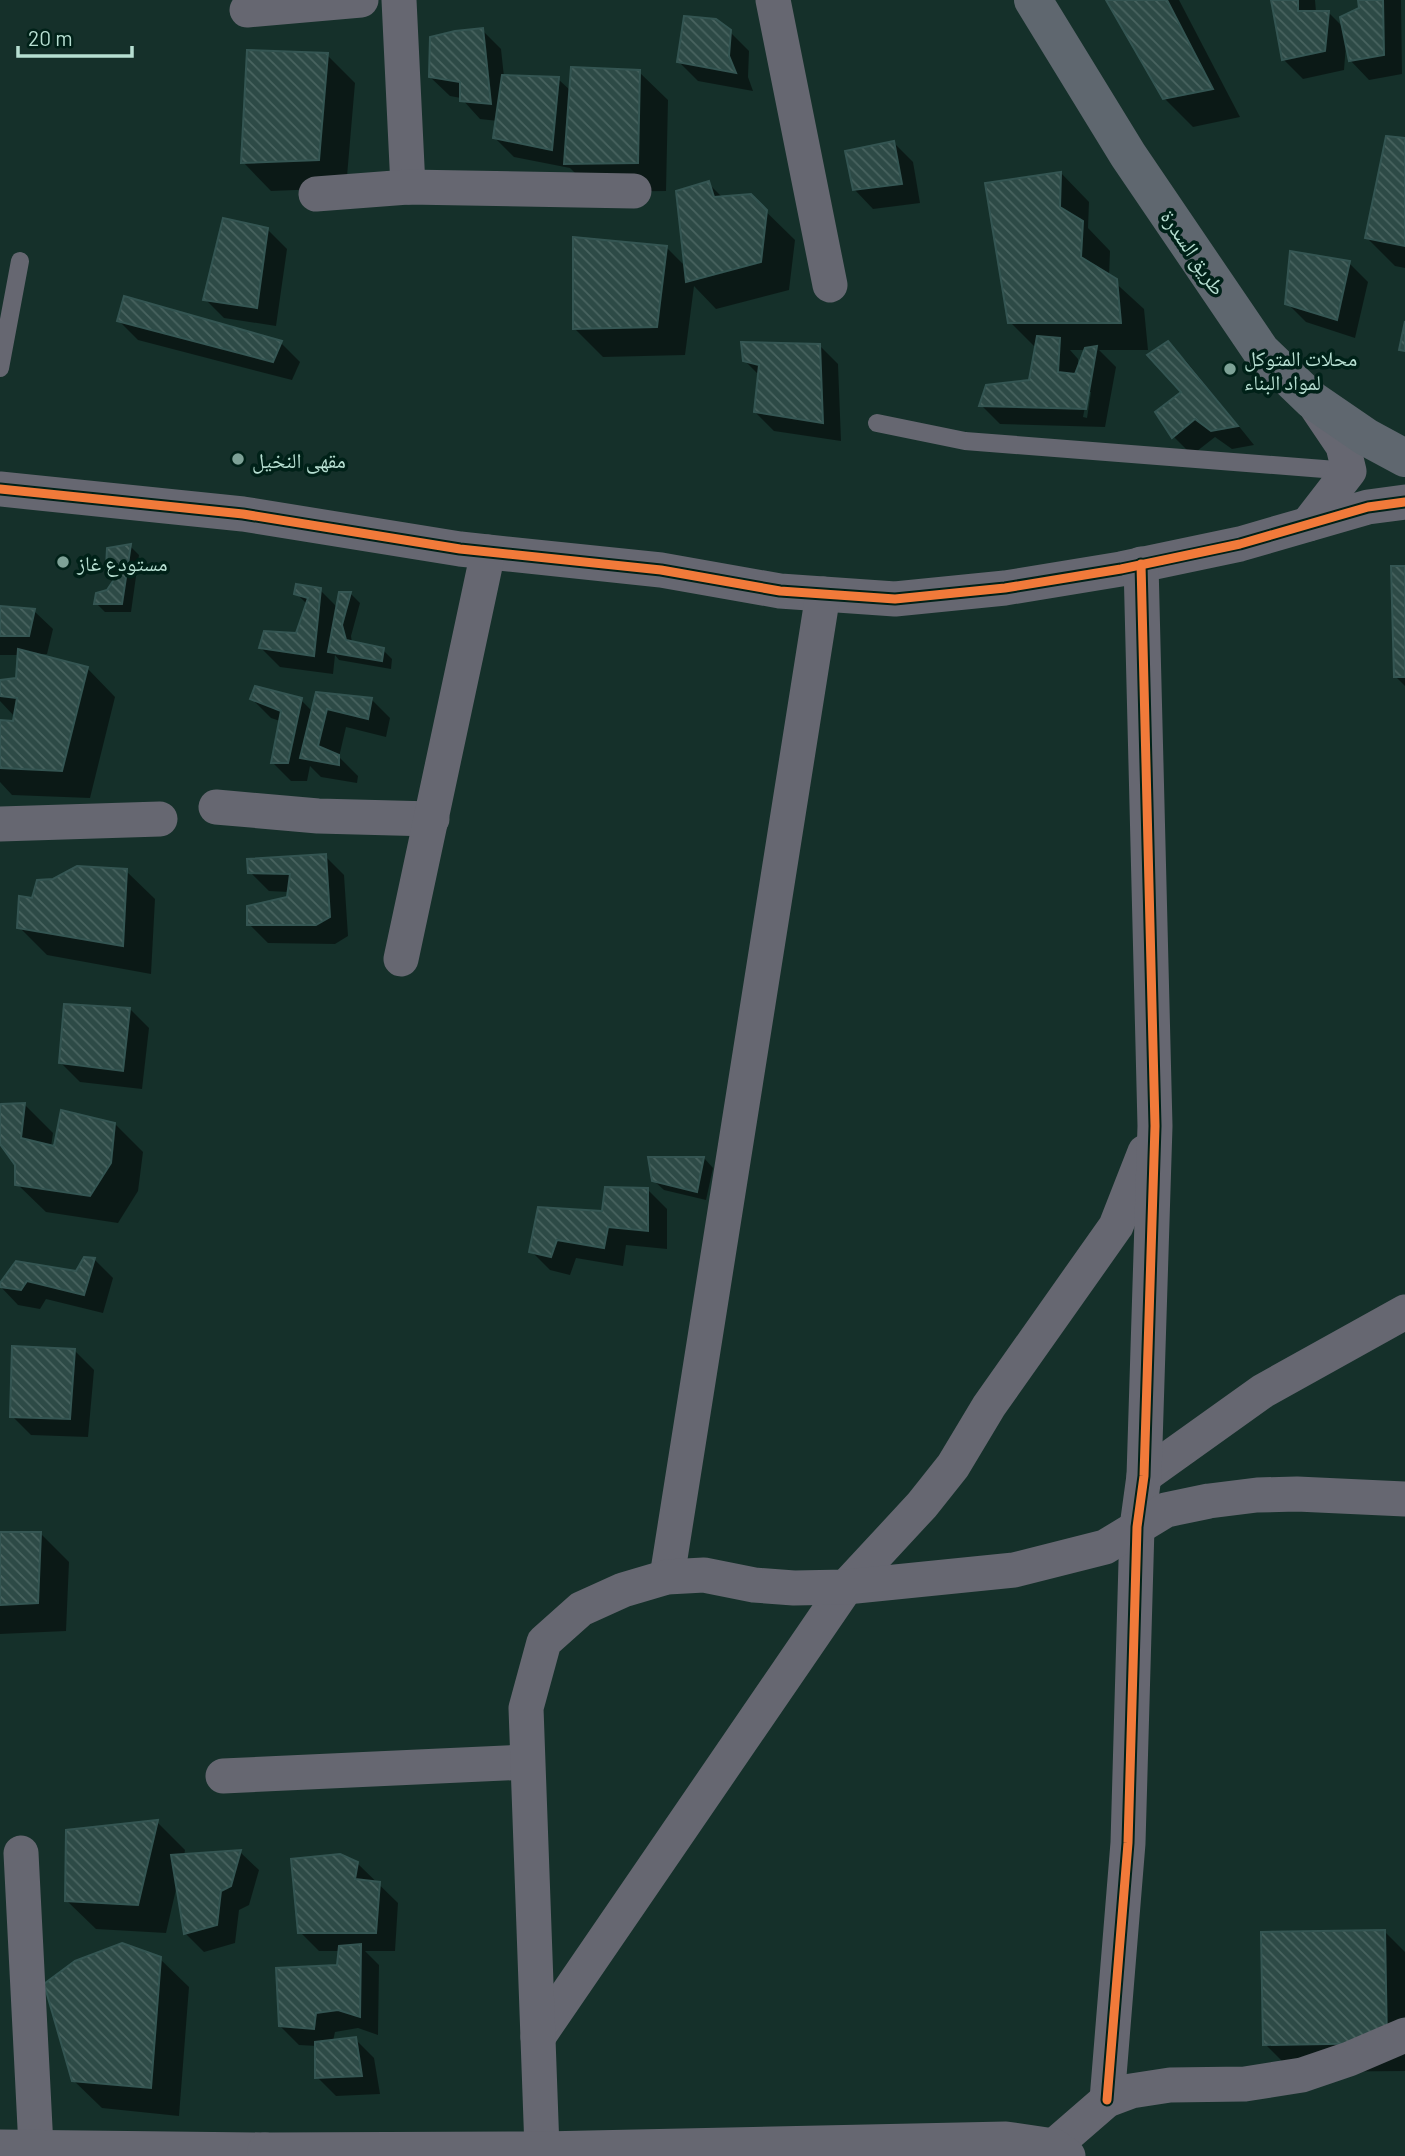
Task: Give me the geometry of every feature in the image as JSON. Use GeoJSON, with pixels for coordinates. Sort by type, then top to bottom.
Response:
{"type":"FeatureCollection","features":[{"type":"Feature","properties":{"kind":"main road","name":"طريق السدرة"},"geometry":{"type":"LineString","coordinates":[[1033,0],[1128,155],[1261,351],[1312,400],[1366,437],[1405,458]]}},
{"type":"Feature","properties":{"kind":"street"},"geometry":{"type":"LineString","coordinates":[[247,10],[361,0]]}},
{"type":"Feature","properties":{"kind":"street"},"geometry":{"type":"LineString","coordinates":[[399,0],[408,187]]}},
{"type":"Feature","properties":{"kind":"street"},"geometry":{"type":"LineString","coordinates":[[773,0],[830,285]]}},
{"type":"Feature","properties":{"kind":"street"},"geometry":{"type":"LineString","coordinates":[[316,194],[408,187],[634,191]]}},
{"type":"Feature","properties":{"kind":"street"},"geometry":{"type":"LineString","coordinates":[[1308,524],[1349,471],[1343,446],[1312,400]]}},
{"type":"Feature","properties":{"kind":"street"},"geometry":{"type":"LineString","coordinates":[[0,489],[243,514],[488,552],[661,570],[780,591],[895,599],[1005,588],[1141,564],[1240,544],[1368,507],[1405,502]]}},
{"type":"Feature","properties":{"kind":"street"},"geometry":{"type":"LineString","coordinates":[[401,959],[488,552]]}},
{"type":"Feature","properties":{"kind":"street"},"geometry":{"type":"LineString","coordinates":[[1107,2100],[1128,1843],[1137,1527],[1144,1476],[1155,1126],[1141,564]]}},
{"type":"Feature","properties":{"kind":"street"},"geometry":{"type":"LineString","coordinates":[[667,1577],[823,594]]}},
{"type":"Feature","properties":{"kind":"street"},"geometry":{"type":"LineString","coordinates":[[216,807],[318,816],[432,819]]}},
{"type":"Feature","properties":{"kind":"street"},"geometry":{"type":"LineString","coordinates":[[0,824],[160,819]]}},
{"type":"Feature","properties":{"kind":"street"},"geometry":{"type":"LineString","coordinates":[[538,2037],[846,1587],[922,1506],[953,1466],[989,1406],[1116,1226],[1155,1126]]}},
{"type":"Feature","properties":{"kind":"street"},"geometry":{"type":"LineString","coordinates":[[1144,1476],[1263,1391],[1405,1312]]}},
{"type":"Feature","properties":{"kind":"street"},"geometry":{"type":"LineString","coordinates":[[542,2149],[526,1708],[544,1642],[581,1609],[623,1590],[667,1577],[704,1575],[754,1585],[794,1588],[846,1587],[1014,1570],[1105,1547],[1166,1510],[1209,1501],[1257,1495],[1405,1499]]}},
{"type":"Feature","properties":{"kind":"street"},"geometry":{"type":"LineString","coordinates":[[223,1776],[527,1762]]}},
{"type":"Feature","properties":{"kind":"street"},"geometry":{"type":"LineString","coordinates":[[21,1853],[36,2147]]}},
{"type":"Feature","properties":{"kind":"street"},"geometry":{"type":"LineString","coordinates":[[0,2147],[265,2153],[1006,2139],[1061,2151],[1107,2100],[1130,2091],[1170,2085],[1245,2084],[1302,2075],[1405,2035]]}},
{"type":"Feature","properties":{"kind":"lane"},"geometry":{"type":"LineString","coordinates":[[0,368],[20,261]]}},
{"type":"Feature","properties":{"kind":"lane"},"geometry":{"type":"LineString","coordinates":[[877,423],[965,441],[1349,471]]}},
{"type":"Feature","properties":{"kind":"building"},"geometry":{"type":"Polygon","coordinates":[[[1106,0],[1167,0],[1213,89],[1163,99],[1106,0]]]}},
{"type":"Feature","properties":{"kind":"building"},"geometry":{"type":"Polygon","coordinates":[[[1271,0],[1298,0],[1298,11],[1329,11],[1325,51],[1282,60],[1271,0]]]}},
{"type":"Feature","properties":{"kind":"building"},"geometry":{"type":"Polygon","coordinates":[[[1358,0],[1383,0],[1384,55],[1349,61],[1340,17],[1359,8],[1358,0]]]}},
{"type":"Feature","properties":{"kind":"building"},"geometry":{"type":"Polygon","coordinates":[[[684,16],[716,19],[731,30],[729,56],[736,73],[677,62],[684,16]]]}},
{"type":"Feature","properties":{"kind":"building"},"geometry":{"type":"Polygon","coordinates":[[[483,28],[491,104],[460,101],[460,82],[429,77],[430,37],[483,28]]]}},
{"type":"Feature","properties":{"kind":"building"},"geometry":{"type":"Polygon","coordinates":[[[247,50],[328,53],[319,160],[241,163],[247,50]]]}},
{"type":"Feature","properties":{"kind":"building"},"geometry":{"type":"Polygon","coordinates":[[[571,67],[640,70],[638,163],[564,164],[571,67]]]}},
{"type":"Feature","properties":{"kind":"building"},"geometry":{"type":"Polygon","coordinates":[[[502,75],[559,77],[552,150],[493,138],[502,75]]]}},
{"type":"Feature","properties":{"kind":"building"},"geometry":{"type":"Polygon","coordinates":[[[1386,136],[1405,138],[1405,246],[1365,238],[1386,136]]]}},
{"type":"Feature","properties":{"kind":"building"},"geometry":{"type":"Polygon","coordinates":[[[894,141],[902,184],[853,190],[845,151],[894,141]]]}},
{"type":"Feature","properties":{"kind":"building"},"geometry":{"type":"Polygon","coordinates":[[[1061,172],[1060,207],[1083,221],[1081,257],[1117,279],[1121,323],[1008,323],[985,183],[1061,172]]]}},
{"type":"Feature","properties":{"kind":"building"},"geometry":{"type":"Polygon","coordinates":[[[709,181],[714,197],[751,194],[767,210],[761,262],[686,282],[676,191],[709,181]]]}},
{"type":"Feature","properties":{"kind":"building"},"geometry":{"type":"Polygon","coordinates":[[[223,218],[268,228],[257,308],[203,300],[223,218]]]}},
{"type":"Feature","properties":{"kind":"building"},"geometry":{"type":"Polygon","coordinates":[[[573,237],[667,246],[657,327],[573,329],[573,237]]]}},
{"type":"Feature","properties":{"kind":"building"},"geometry":{"type":"Polygon","coordinates":[[[1290,251],[1350,261],[1337,320],[1285,304],[1290,251]]]}},
{"type":"Feature","properties":{"kind":"building"},"geometry":{"type":"Polygon","coordinates":[[[124,296],[282,341],[273,362],[117,321],[124,296]]]}},
{"type":"Feature","properties":{"kind":"building"},"geometry":{"type":"Polygon","coordinates":[[[1405,321],[1405,351],[1399,350],[1405,321]]]}},
{"type":"Feature","properties":{"kind":"building"},"geometry":{"type":"Polygon","coordinates":[[[1037,336],[1060,338],[1058,372],[1075,374],[1085,348],[1097,346],[1086,409],[979,406],[986,385],[1029,380],[1037,336]]]}},
{"type":"Feature","properties":{"kind":"building"},"geometry":{"type":"Polygon","coordinates":[[[1168,341],[1238,426],[1211,431],[1195,419],[1172,438],[1155,412],[1181,392],[1147,355],[1168,341]]]}},
{"type":"Feature","properties":{"kind":"building"},"geometry":{"type":"Polygon","coordinates":[[[741,342],[820,344],[823,423],[754,412],[759,365],[743,361],[741,342]]]}},
{"type":"Feature","properties":{"kind":"building"},"geometry":{"type":"Polygon","coordinates":[[[131,544],[122,604],[94,604],[96,593],[107,590],[121,569],[106,569],[107,548],[131,544]]]}},
{"type":"Feature","properties":{"kind":"building"},"geometry":{"type":"Polygon","coordinates":[[[1391,566],[1405,566],[1405,677],[1394,677],[1391,566]]]}},
{"type":"Feature","properties":{"kind":"building"},"geometry":{"type":"Polygon","coordinates":[[[296,584],[321,588],[314,656],[259,648],[264,631],[296,633],[308,598],[294,594],[296,584]]]}},
{"type":"Feature","properties":{"kind":"building"},"geometry":{"type":"Polygon","coordinates":[[[339,592],[351,592],[342,625],[346,640],[384,648],[382,661],[328,652],[339,592]]]}},
{"type":"Feature","properties":{"kind":"building"},"geometry":{"type":"Polygon","coordinates":[[[0,606],[35,609],[29,636],[0,636],[0,606]]]}},
{"type":"Feature","properties":{"kind":"building"},"geometry":{"type":"Polygon","coordinates":[[[18,649],[88,667],[62,771],[0,768],[0,720],[13,721],[17,698],[0,696],[0,680],[16,678],[18,649]]]}},
{"type":"Feature","properties":{"kind":"building"},"geometry":{"type":"Polygon","coordinates":[[[255,686],[302,698],[288,763],[271,763],[281,711],[250,699],[255,686]]]}},
{"type":"Feature","properties":{"kind":"building"},"geometry":{"type":"Polygon","coordinates":[[[316,692],[372,698],[368,719],[327,709],[318,746],[339,755],[339,765],[300,758],[316,692]]]}},
{"type":"Feature","properties":{"kind":"building"},"geometry":{"type":"Polygon","coordinates":[[[326,854],[330,917],[316,925],[247,925],[247,906],[287,897],[290,874],[248,873],[247,859],[326,854]]]}},
{"type":"Feature","properties":{"kind":"building"},"geometry":{"type":"Polygon","coordinates":[[[77,866],[127,869],[123,946],[17,928],[19,896],[32,898],[37,880],[53,879],[77,866]]]}},
{"type":"Feature","properties":{"kind":"building"},"geometry":{"type":"Polygon","coordinates":[[[64,1004],[130,1008],[123,1071],[59,1063],[64,1004]]]}},
{"type":"Feature","properties":{"kind":"building"},"geometry":{"type":"Polygon","coordinates":[[[25,1103],[21,1138],[54,1146],[61,1110],[115,1123],[111,1163],[90,1196],[15,1185],[15,1165],[0,1144],[0,1107],[1,1104],[25,1103]]]}},
{"type":"Feature","properties":{"kind":"building"},"geometry":{"type":"Polygon","coordinates":[[[648,1157],[704,1157],[697,1192],[652,1181],[648,1157]]]}},
{"type":"Feature","properties":{"kind":"building"},"geometry":{"type":"Polygon","coordinates":[[[605,1187],[648,1188],[648,1231],[608,1227],[604,1248],[557,1240],[551,1257],[529,1252],[538,1207],[602,1211],[605,1187]]]}},
{"type":"Feature","properties":{"kind":"building"},"geometry":{"type":"Polygon","coordinates":[[[84,1257],[95,1258],[84,1295],[27,1281],[21,1290],[0,1287],[16,1261],[76,1271],[84,1257]]]}},
{"type":"Feature","properties":{"kind":"building"},"geometry":{"type":"Polygon","coordinates":[[[12,1346],[75,1349],[70,1419],[10,1417],[12,1346]]]}},
{"type":"Feature","properties":{"kind":"building"},"geometry":{"type":"Polygon","coordinates":[[[0,1532],[41,1532],[38,1603],[0,1605],[0,1532]]]}},
{"type":"Feature","properties":{"kind":"building"},"geometry":{"type":"Polygon","coordinates":[[[158,1820],[138,1905],[65,1901],[66,1830],[158,1820]]]}},
{"type":"Feature","properties":{"kind":"building"},"geometry":{"type":"Polygon","coordinates":[[[241,1850],[231,1886],[221,1891],[217,1925],[184,1934],[171,1855],[241,1850]]]}},
{"type":"Feature","properties":{"kind":"building"},"geometry":{"type":"Polygon","coordinates":[[[340,1854],[358,1862],[355,1879],[380,1882],[376,1933],[298,1933],[291,1859],[340,1854]]]}},
{"type":"Feature","properties":{"kind":"building"},"geometry":{"type":"Polygon","coordinates":[[[1385,1930],[1387,2043],[1263,2045],[1261,1932],[1385,1930]]]}},
{"type":"Feature","properties":{"kind":"building"},"geometry":{"type":"Polygon","coordinates":[[[122,1943],[161,1957],[151,2088],[72,2081],[44,1984],[75,1961],[122,1943]]]}},
{"type":"Feature","properties":{"kind":"building"},"geometry":{"type":"Polygon","coordinates":[[[361,1944],[360,2017],[338,2010],[316,2013],[314,2029],[279,2026],[276,1968],[337,1965],[339,1946],[361,1944]]]}},
{"type":"Feature","properties":{"kind":"building"},"geometry":{"type":"Polygon","coordinates":[[[356,2037],[362,2076],[315,2078],[315,2042],[356,2037]]]}},
{"type":"Feature","properties":{"kind":"cycle path"},"geometry":{"type":"LineString","coordinates":[[0,489],[243,514],[460,549],[661,570],[780,591],[895,599],[1005,588],[1121,569],[1240,544],[1368,507],[1405,502]]}},
{"type":"Feature","properties":{"kind":"cycle path"},"geometry":{"type":"LineString","coordinates":[[1107,2100],[1128,1843],[1137,1527],[1144,1476],[1155,1126],[1141,564]]}},
{"type":"Feature","properties":{"kind":"place","name":"محلات المتوكل لمواد البناء"},"geometry":{"type":"Point","coordinates":[1230,369]}},
{"type":"Feature","properties":{"kind":"place","name":"مقهى النخيل"},"geometry":{"type":"Point","coordinates":[238,459]}},
{"type":"Feature","properties":{"kind":"place","name":"مستودع غاز"},"geometry":{"type":"Point","coordinates":[63,562]}}]}
